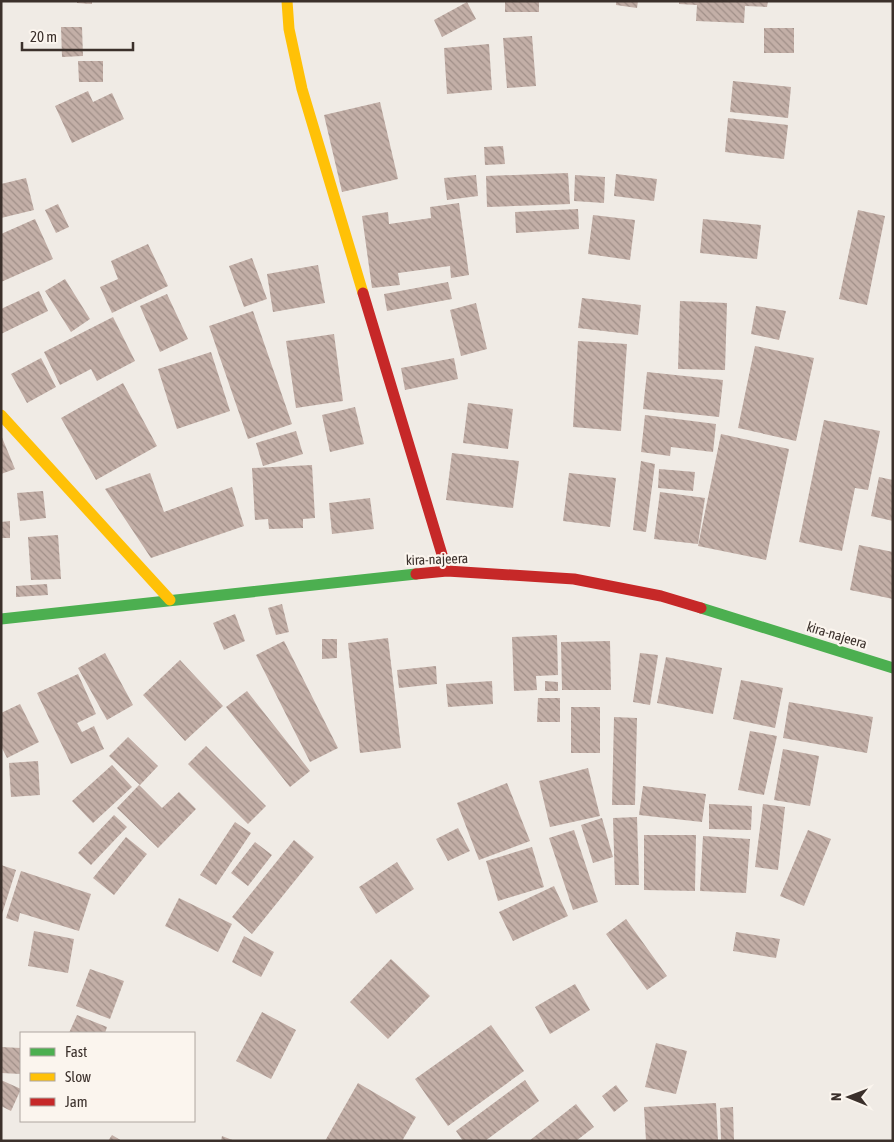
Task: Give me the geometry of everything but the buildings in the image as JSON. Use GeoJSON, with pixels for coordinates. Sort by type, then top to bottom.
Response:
{"type":"FeatureCollection","features":[{"type":"Feature","properties":{"kind":"street"},"geometry":{"type":"LineString","coordinates":[[287,1],[289,29],[302,89],[447,571]]}},
{"type":"Feature","properties":{"kind":"street"},"geometry":{"type":"LineString","coordinates":[[1,415],[170,600]]}},
{"type":"Feature","properties":{"kind":"street","name":"kira-najeera"},"geometry":{"type":"LineString","coordinates":[[1,619],[447,571],[574,579],[661,596],[893,668]]}},
{"type":"Feature","properties":{"kind":"traffic: fast"},"geometry":{"type":"LineString","coordinates":[[1,619],[416,574]]}},
{"type":"Feature","properties":{"kind":"traffic: fast"},"geometry":{"type":"LineString","coordinates":[[701,608],[893,668]]}},
{"type":"Feature","properties":{"kind":"traffic: slow"},"geometry":{"type":"LineString","coordinates":[[287,1],[289,29],[302,89],[363,293]]}},
{"type":"Feature","properties":{"kind":"traffic: slow"},"geometry":{"type":"LineString","coordinates":[[1,415],[170,600]]}},
{"type":"Feature","properties":{"kind":"traffic: jam"},"geometry":{"type":"LineString","coordinates":[[363,293],[447,571]]}},
{"type":"Feature","properties":{"kind":"traffic: jam"},"geometry":{"type":"LineString","coordinates":[[416,574],[447,571],[574,579],[661,596],[701,608]]}}]}
